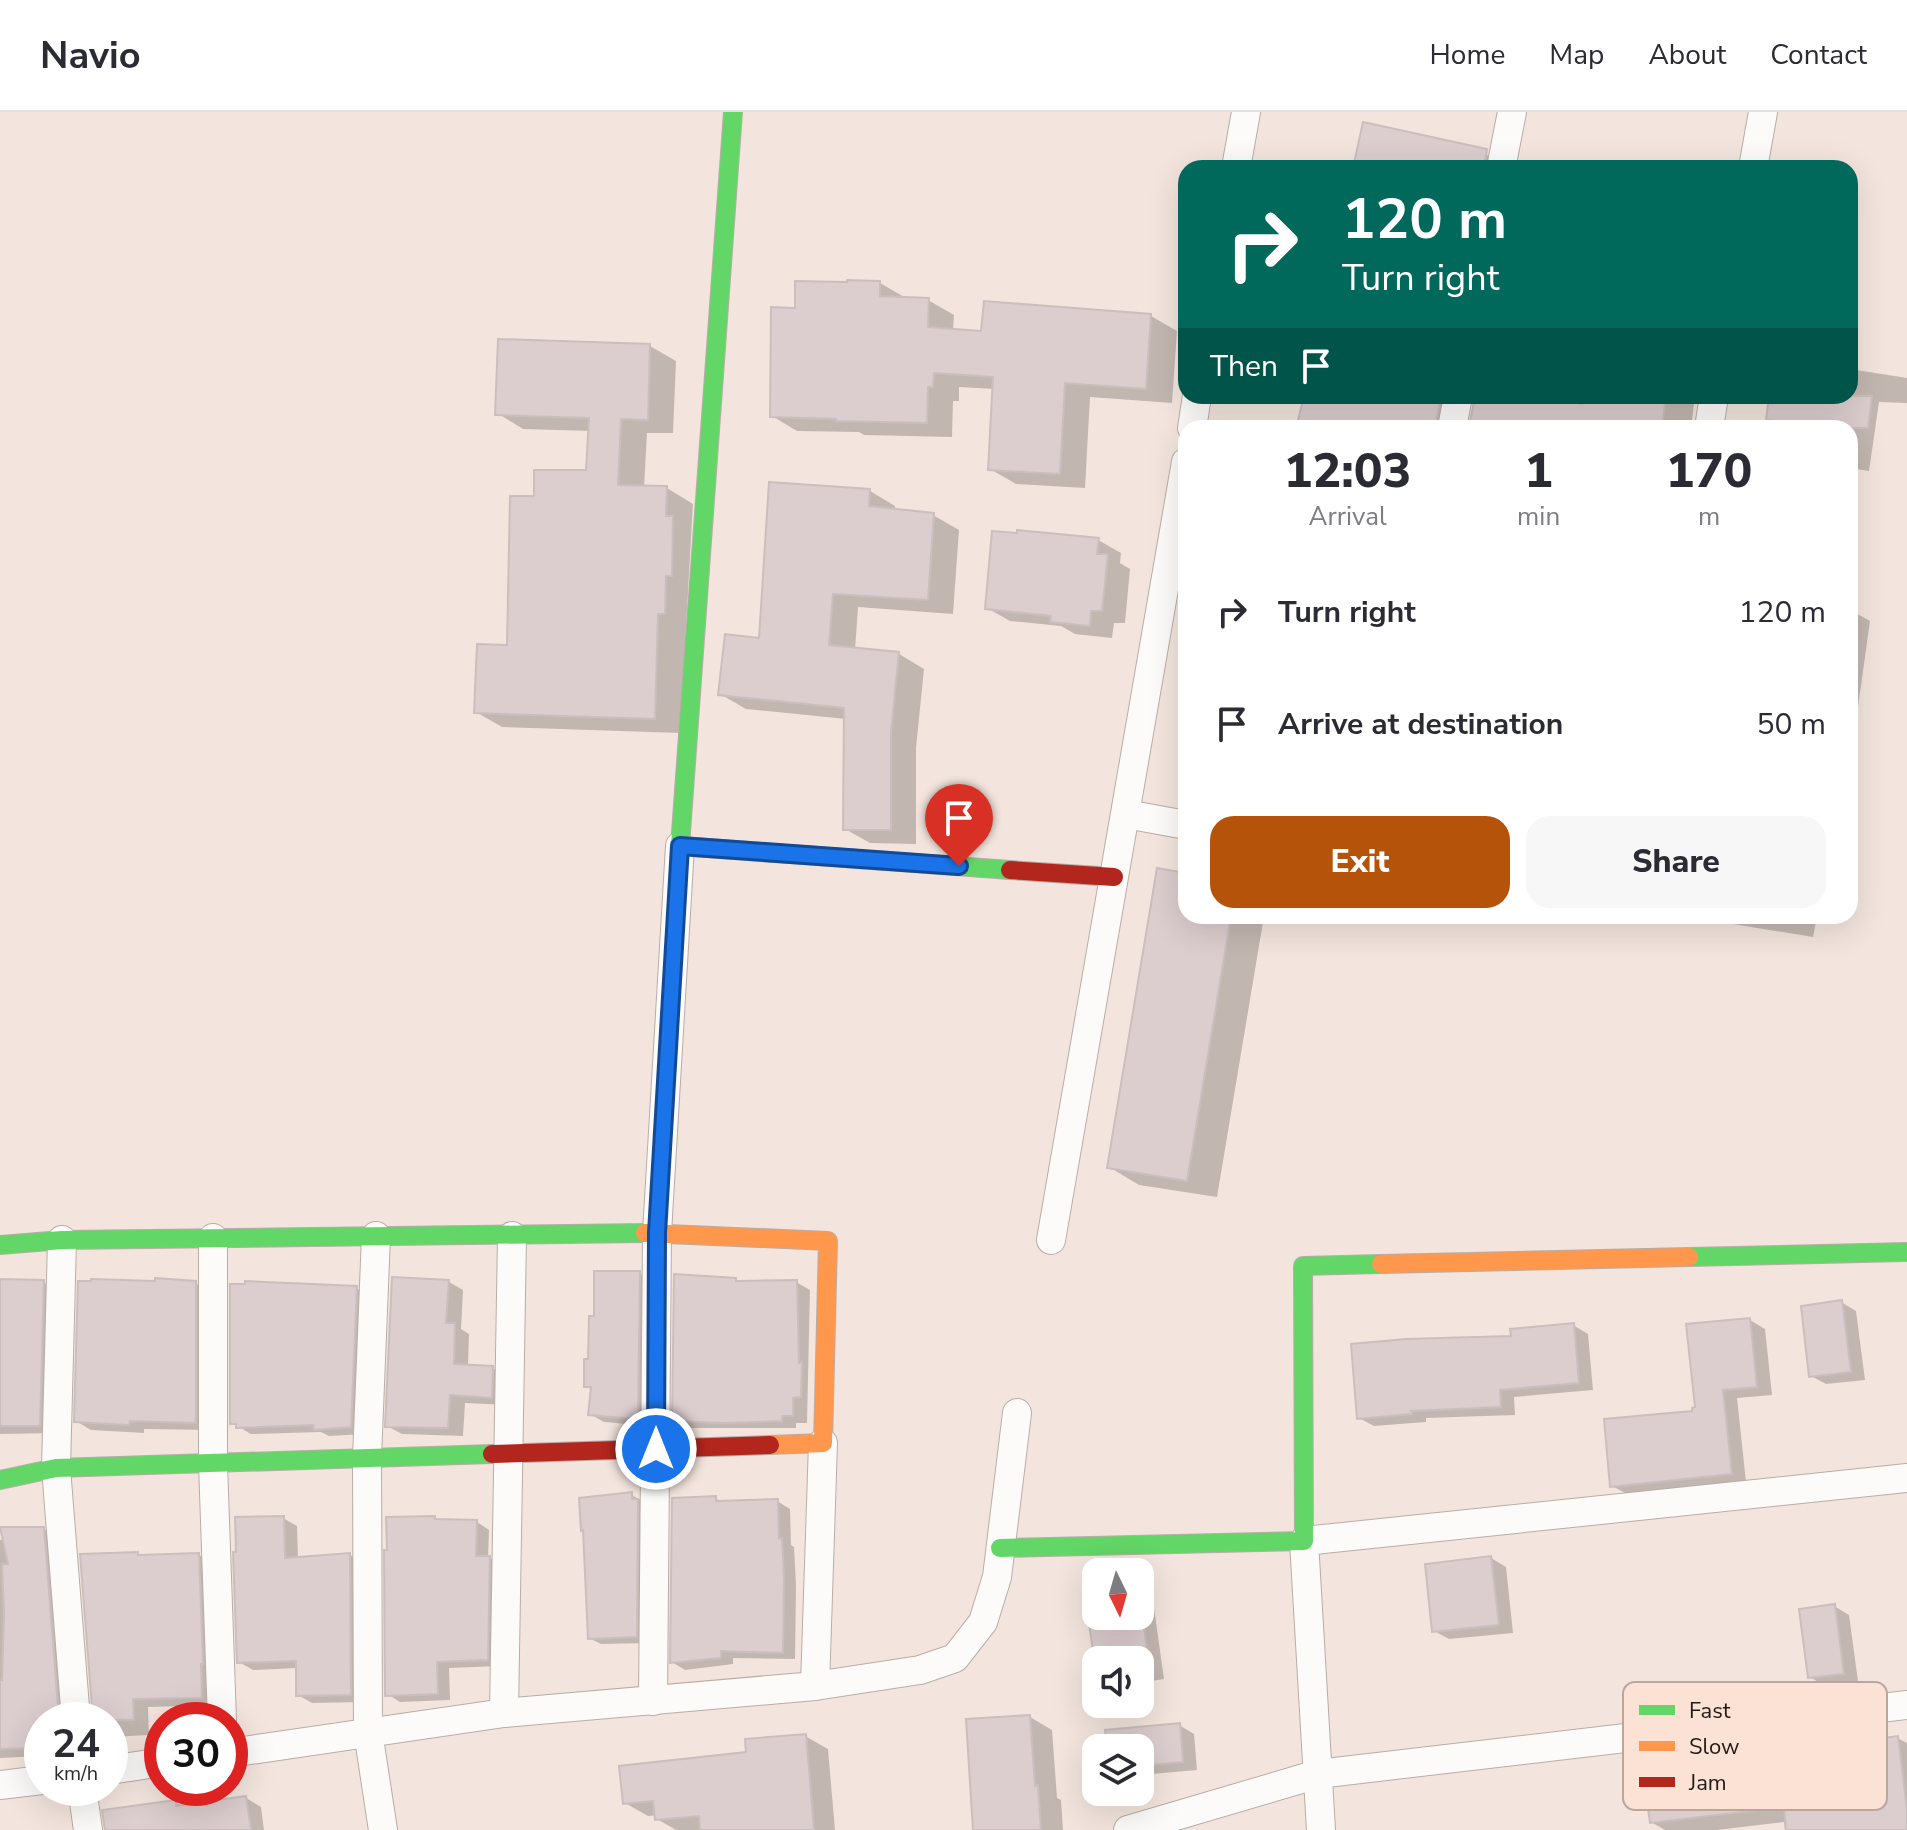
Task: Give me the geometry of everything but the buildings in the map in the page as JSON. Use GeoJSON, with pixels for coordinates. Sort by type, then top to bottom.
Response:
{"type":"FeatureCollection","features":[{"type":"Feature","properties":{"kind":"street"},"geometry":{"type":"LineString","coordinates":[[653,1701],[657,1233],[680,846],[733,112]]}},
{"type":"Feature","properties":{"kind":"street"},"geometry":{"type":"LineString","coordinates":[[1237,160],[1246,112]]}},
{"type":"Feature","properties":{"kind":"street"},"geometry":{"type":"LineString","coordinates":[[1503,160],[1512,112]]}},
{"type":"Feature","properties":{"kind":"street"},"geometry":{"type":"LineString","coordinates":[[1754,160],[1763,112]]}},
{"type":"Feature","properties":{"kind":"street"},"geometry":{"type":"LineString","coordinates":[[1051,1240],[1178,509]]}},
{"type":"Feature","properties":{"kind":"street"},"geometry":{"type":"LineString","coordinates":[[1126,814],[1178,824]]}},
{"type":"Feature","properties":{"kind":"street"},"geometry":{"type":"LineString","coordinates":[[680,846],[1114,877]]}},
{"type":"Feature","properties":{"kind":"street"},"geometry":{"type":"LineString","coordinates":[[0,1245],[62,1240],[657,1233],[828,1241],[815,1686]]}},
{"type":"Feature","properties":{"kind":"street"},"geometry":{"type":"LineString","coordinates":[[376,1236],[367,1458],[368,1732],[383,1830]]}},
{"type":"Feature","properties":{"kind":"street"},"geometry":{"type":"LineString","coordinates":[[504,1713],[512,1236]]}},
{"type":"Feature","properties":{"kind":"street"},"geometry":{"type":"LineString","coordinates":[[213,1238],[213,1464],[221,1702]]}},
{"type":"Feature","properties":{"kind":"street"},"geometry":{"type":"LineString","coordinates":[[62,1240],[56,1468],[75,1702]]}},
{"type":"Feature","properties":{"kind":"street"},"geometry":{"type":"LineString","coordinates":[[1321,1830],[1304,1541],[1303,1266],[1907,1252]]}},
{"type":"Feature","properties":{"kind":"street"},"geometry":{"type":"LineString","coordinates":[[248,1750],[504,1713],[815,1686],[920,1670],[955,1658],[983,1622],[997,1577],[1017,1413]]}},
{"type":"Feature","properties":{"kind":"street"},"geometry":{"type":"LineString","coordinates":[[0,1480],[56,1468],[823,1443]]}},
{"type":"Feature","properties":{"kind":"street"},"geometry":{"type":"LineString","coordinates":[[1000,1548],[1304,1541],[1907,1478]]}},
{"type":"Feature","properties":{"kind":"street"},"geometry":{"type":"LineString","coordinates":[[1887,1707],[1907,1705]]}},
{"type":"Feature","properties":{"kind":"street"},"geometry":{"type":"LineString","coordinates":[[1128,1830],[1318,1774],[1623,1738]]}},
{"type":"Feature","properties":{"kind":"street"},"geometry":{"type":"LineString","coordinates":[[0,1785],[24,1782]]}},
{"type":"Feature","properties":{"kind":"street"},"geometry":{"type":"LineString","coordinates":[[85,1806],[88,1830]]}},
{"type":"Feature","properties":{"kind":"traffic: fast"},"geometry":{"type":"LineString","coordinates":[[733,112],[680,846],[1010,870]]}},
{"type":"Feature","properties":{"kind":"traffic: fast"},"geometry":{"type":"LineString","coordinates":[[0,1245],[62,1240],[645,1233]]}},
{"type":"Feature","properties":{"kind":"traffic: fast"},"geometry":{"type":"LineString","coordinates":[[1689,1257],[1907,1252]]}},
{"type":"Feature","properties":{"kind":"traffic: fast"},"geometry":{"type":"LineString","coordinates":[[1000,1548],[1304,1541],[1303,1266],[1381,1264]]}},
{"type":"Feature","properties":{"kind":"traffic: fast"},"geometry":{"type":"LineString","coordinates":[[0,1480],[56,1468],[492,1454]]}},
{"type":"Feature","properties":{"kind":"traffic: slow"},"geometry":{"type":"LineString","coordinates":[[645,1233],[828,1241],[823,1443],[770,1445]]}},
{"type":"Feature","properties":{"kind":"traffic: slow"},"geometry":{"type":"LineString","coordinates":[[1381,1264],[1689,1257]]}},
{"type":"Feature","properties":{"kind":"traffic: jam"},"geometry":{"type":"LineString","coordinates":[[1010,870],[1114,877]]}},
{"type":"Feature","properties":{"kind":"traffic: jam"},"geometry":{"type":"LineString","coordinates":[[492,1454],[770,1445]]}},
{"type":"Feature","properties":{"kind":"route"},"geometry":{"type":"LineString","coordinates":[[656,1449],[657,1233],[680,846],[959,866]]}}]}
